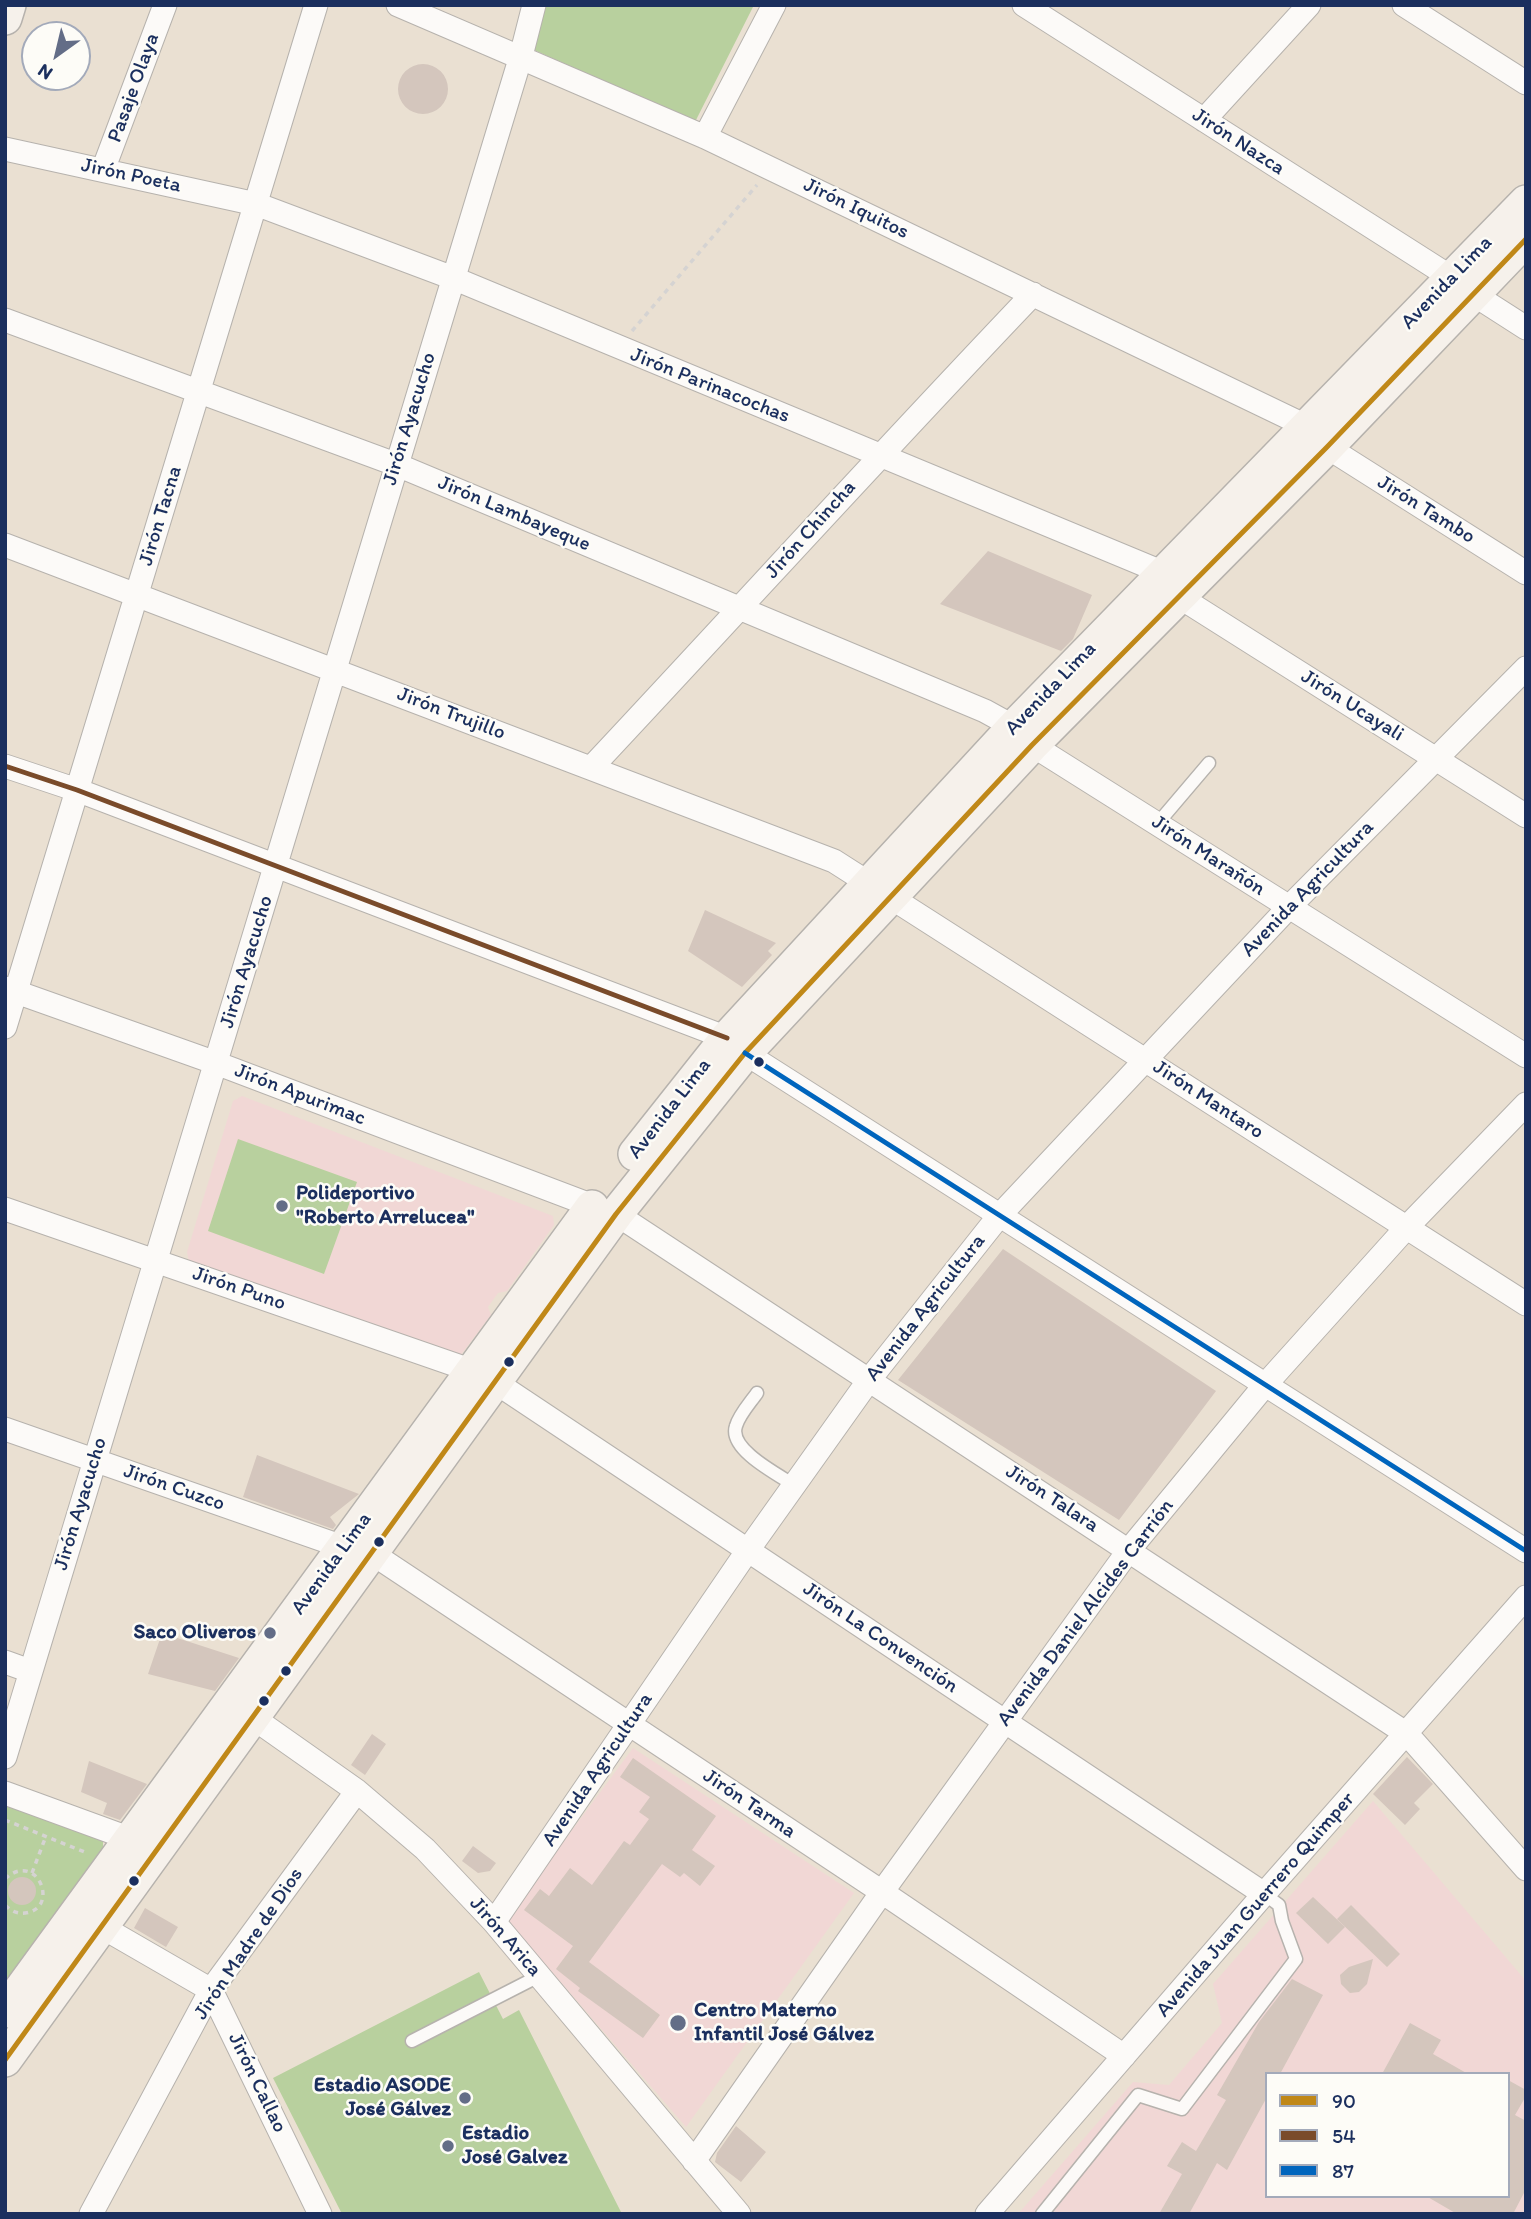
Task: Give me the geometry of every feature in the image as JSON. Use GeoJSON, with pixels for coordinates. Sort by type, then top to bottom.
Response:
{"type":"FeatureCollection","features":[{"type":"Feature","properties":{"kind":"main road"},"geometry":{"type":"LineString","coordinates":[[5,18],[9,5]]}},
{"type":"Feature","properties":{"kind":"main road","name":"Avenida Lima"},"geometry":{"type":"LineString","coordinates":[[5,2060],[102,1927],[242,1709],[605,1210],[736,1046],[1023,736],[1462,286],[1526,202]]}},
{"type":"Feature","properties":{"kind":"main road","name":"Avenida Lima"},"geometry":{"type":"LineString","coordinates":[[1462,286],[1526,239]]}},
{"type":"Feature","properties":{"kind":"main road","name":"Avenida Lima"},"geometry":{"type":"LineString","coordinates":[[5,2011],[131,1839],[242,1709]]}},
{"type":"Feature","properties":{"kind":"street","name":"Pasaje Olaya"},"geometry":{"type":"LineString","coordinates":[[103,170],[165,5]]}},
{"type":"Feature","properties":{"kind":"street","name":"Jirón Tacna"},"geometry":{"type":"LineString","coordinates":[[5,1027],[11,990],[77,790],[316,5]]}},
{"type":"Feature","properties":{"kind":"street","name":"Jirón Iquitos"},"geometry":{"type":"LineString","coordinates":[[398,5],[772,168],[1033,294],[1317,437]]}},
{"type":"Feature","properties":{"kind":"street","name":"Jirón Ayacucho"},"geometry":{"type":"LineString","coordinates":[[5,1757],[534,5]]}},
{"type":"Feature","properties":{"kind":"street"},"geometry":{"type":"LineString","coordinates":[[705,137],[774,5]]}},
{"type":"Feature","properties":{"kind":"street","name":"Jirón Nazca"},"geometry":{"type":"LineString","coordinates":[[1024,5],[1526,328]]}},
{"type":"Feature","properties":{"kind":"street"},"geometry":{"type":"LineString","coordinates":[[1203,120],[1309,5]]}},
{"type":"Feature","properties":{"kind":"street"},"geometry":{"type":"LineString","coordinates":[[1404,5],[1526,83]]}},
{"type":"Feature","properties":{"kind":"street","name":"Jirón Poeta"},"geometry":{"type":"LineString","coordinates":[[5,149],[256,204]]}},
{"type":"Feature","properties":{"kind":"street","name":"Jirón Parinacochas"},"geometry":{"type":"LineString","coordinates":[[256,204],[453,278],[879,455],[1171,584]]}},
{"type":"Feature","properties":{"kind":"street","name":"Jirón Chincha"},"geometry":{"type":"LineString","coordinates":[[591,768],[879,455],[1033,294]]}},
{"type":"Feature","properties":{"kind":"street","name":"Jirón Lambayeque"},"geometry":{"type":"LineString","coordinates":[[5,320],[395,464],[985,711],[1023,736]]}},
{"type":"Feature","properties":{"kind":"street","name":"Jirón Tambo"},"geometry":{"type":"LineString","coordinates":[[1317,437],[1526,573]]}},
{"type":"Feature","properties":{"kind":"street","name":"Jirón Trujillo"},"geometry":{"type":"LineString","coordinates":[[5,545],[834,861],[880,889]]}},
{"type":"Feature","properties":{"kind":"street","name":"Jirón Ucayali"},"geometry":{"type":"LineString","coordinates":[[1171,584],[1526,817]]}},
{"type":"Feature","properties":{"kind":"street","name":"Avenida Agricultura"},"geometry":{"type":"LineString","coordinates":[[494,1922],[748,1550],[869,1380],[999,1216],[1289,907],[1526,668]]}},
{"type":"Feature","properties":{"kind":"street","name":"Jirón Marañón"},"geometry":{"type":"LineString","coordinates":[[1023,736],[1526,1056]]}},
{"type":"Feature","properties":{"kind":"street"},"geometry":{"type":"LineString","coordinates":[[5,766],[77,790],[276,866],[736,1046],[1526,1551]]}},
{"type":"Feature","properties":{"kind":"street","name":"Jirón Mantaro"},"geometry":{"type":"LineString","coordinates":[[880,889],[1526,1304]]}},
{"type":"Feature","properties":{"kind":"street","name":"Jirón Apurimac"},"geometry":{"type":"LineString","coordinates":[[11,990],[216,1063],[605,1210]]}},
{"type":"Feature","properties":{"kind":"street","name":"Avenida Daniel Alcides Carrión"},"geometry":{"type":"LineString","coordinates":[[694,2161],[881,1892],[1129,1550],[1265,1385],[1407,1227],[1526,1104]]}},
{"type":"Feature","properties":{"kind":"street","name":"Jirón Puno"},"geometry":{"type":"LineString","coordinates":[[5,1209],[484,1376]]}},
{"type":"Feature","properties":{"kind":"street","name":"Jirón Talara"},"geometry":{"type":"LineString","coordinates":[[605,1210],[1407,1734],[1526,1869]]}},
{"type":"Feature","properties":{"kind":"street","name":"Jirón La Convención"},"geometry":{"type":"LineString","coordinates":[[484,1376],[1264,1894]]}},
{"type":"Feature","properties":{"kind":"street","name":"Jirón Cuzco"},"geometry":{"type":"LineString","coordinates":[[5,1429],[358,1550]]}},
{"type":"Feature","properties":{"kind":"street","name":"Jirón Tarma"},"geometry":{"type":"LineString","coordinates":[[358,1550],[630,1725],[1124,2056]]}},
{"type":"Feature","properties":{"kind":"street","name":"Avenida Juan Guerrero Quimper"},"geometry":{"type":"LineString","coordinates":[[987,2214],[1526,1597]]}},
{"type":"Feature","properties":{"kind":"street"},"geometry":{"type":"LineString","coordinates":[[5,1662],[30,1671]]}},
{"type":"Feature","properties":{"kind":"street","name":"Jirón Arica"},"geometry":{"type":"LineString","coordinates":[[242,1709],[356,1791],[425,1850],[494,1922],[739,2214]]}},
{"type":"Feature","properties":{"kind":"street","name":"Jirón Madre de Dios"},"geometry":{"type":"LineString","coordinates":[[91,2214],[211,1990],[356,1791]]}},
{"type":"Feature","properties":{"kind":"street"},"geometry":{"type":"LineString","coordinates":[[5,1793],[131,1839]]}},
{"type":"Feature","properties":{"kind":"street"},"geometry":{"type":"LineString","coordinates":[[102,1927],[211,1990]]}},
{"type":"Feature","properties":{"kind":"street","name":"Jirón Callao"},"geometry":{"type":"LineString","coordinates":[[211,1990],[320,2214]]}},
{"type":"Feature","properties":{"kind":"lane"},"geometry":{"type":"LineString","coordinates":[[1158,823],[1209,764]]}},
{"type":"Feature","properties":{"kind":"lane"},"geometry":{"type":"LineString","coordinates":[[757,1393],[736,1426],[735,1438],[741,1448],[794,1485]]}},
{"type":"Feature","properties":{"kind":"lane"},"geometry":{"type":"LineString","coordinates":[[1042,2214],[1138,2095],[1182,2109],[1296,1959],[1279,1905],[1264,1894]]}},
{"type":"Feature","properties":{"kind":"lane"},"geometry":{"type":"LineString","coordinates":[[412,2041],[539,1976]]}},
{"type":"Feature","properties":{"kind":"path"},"geometry":{"type":"LineString","coordinates":[[617,348],[772,168]]}},
{"type":"Feature","properties":{"kind":"path"},"geometry":{"type":"LineString","coordinates":[[5,1820],[95,1856]]}},
{"type":"Feature","properties":{"kind":"path"},"geometry":{"type":"LineString","coordinates":[[32,1873],[46,1836]]}},
{"type":"Feature","properties":{"kind":"path"},"geometry":{"type":"LineString","coordinates":[[5,1905],[15,1912],[29,1912],[40,1904],[43,1897],[42,1883],[32,1873],[18,1871],[6,1878]]}},
{"type":"Feature","properties":{"kind":"shaded area"},"geometry":{"type":"Polygon","coordinates":[[[242,1096],[553,1216],[554,1225],[507,1291],[498,1293],[488,1307],[491,1315],[460,1356],[189,1262],[187,1252],[233,1101],[242,1096]]]}},
{"type":"Feature","properties":{"kind":"shaded area","name":"Centro Materno Infantil José Gálvez"},"geometry":{"type":"Polygon","coordinates":[[[633,1748],[854,1893],[686,2127],[506,1919],[633,1748]]]}},
{"type":"Feature","properties":{"kind":"shaded area"},"geometry":{"type":"Polygon","coordinates":[[[1373,1801],[1526,1981],[1526,2214],[1018,2214],[1133,2082],[1169,2085],[1222,2023],[1213,1984],[1373,1801]]]}},
{"type":"Feature","properties":{"kind":"green space"},"geometry":{"type":"Polygon","coordinates":[[[545,5],[754,5],[695,122],[534,50],[545,5]]]}},
{"type":"Feature","properties":{"kind":"green space","name":"Polideportivo \"Roberto Arrelucea\""},"geometry":{"type":"Polygon","coordinates":[[[238,1139],[357,1182],[324,1274],[208,1231],[238,1139]]]}},
{"type":"Feature","properties":{"kind":"green space"},"geometry":{"type":"Polygon","coordinates":[[[5,1804],[103,1839],[103,1851],[5,1991],[5,1804]]]}},
{"type":"Feature","properties":{"kind":"green space","name":"Estadio José Galvez"},"geometry":{"type":"Polygon","coordinates":[[[479,1972],[503,2019],[519,2010],[622,2214],[342,2214],[273,2078],[479,1972]]]}},
{"type":"Feature","properties":{"kind":"building"},"geometry":{"type":"Polygon","coordinates":[[[423,64],[441,71],[448,89],[441,107],[423,114],[405,107],[398,89],[405,71],[423,64]]]}},
{"type":"Feature","properties":{"kind":"building"},"geometry":{"type":"Polygon","coordinates":[[[988,551],[1092,595],[1073,639],[1061,651],[940,604],[988,551]]]}},
{"type":"Feature","properties":{"kind":"building"},"geometry":{"type":"Polygon","coordinates":[[[705,910],[776,943],[768,951],[772,955],[742,987],[688,951],[705,910]]]}},
{"type":"Feature","properties":{"kind":"building"},"geometry":{"type":"Polygon","coordinates":[[[1003,1249],[1216,1391],[1119,1520],[898,1380],[1003,1249]]]}},
{"type":"Feature","properties":{"kind":"building"},"geometry":{"type":"Polygon","coordinates":[[[257,1455],[359,1494],[330,1517],[336,1525],[333,1529],[243,1497],[257,1455]]]}},
{"type":"Feature","properties":{"kind":"building"},"geometry":{"type":"Polygon","coordinates":[[[162,1633],[239,1658],[215,1691],[148,1674],[162,1633]]]}},
{"type":"Feature","properties":{"kind":"building"},"geometry":{"type":"Polygon","coordinates":[[[372,1734],[386,1744],[365,1775],[351,1765],[372,1734]]]}},
{"type":"Feature","properties":{"kind":"building"},"geometry":{"type":"Polygon","coordinates":[[[1407,1757],[1433,1784],[1414,1803],[1420,1809],[1405,1825],[1373,1794],[1407,1757]]]}},
{"type":"Feature","properties":{"kind":"building"},"geometry":{"type":"Polygon","coordinates":[[[633,1758],[716,1816],[692,1850],[715,1866],[700,1886],[684,1873],[680,1877],[662,1864],[589,1962],[660,2015],[643,2038],[578,1991],[580,1988],[556,1969],[573,1946],[524,1910],[540,1889],[549,1896],[570,1868],[592,1885],[624,1841],[630,1845],[649,1819],[639,1812],[650,1797],[620,1777],[633,1758]]]}},
{"type":"Feature","properties":{"kind":"building"},"geometry":{"type":"Polygon","coordinates":[[[89,1761],[147,1784],[120,1820],[103,1814],[107,1803],[81,1792],[89,1761]]]}},
{"type":"Feature","properties":{"kind":"building"},"geometry":{"type":"Polygon","coordinates":[[[473,1846],[496,1863],[490,1871],[478,1873],[462,1861],[473,1846]]]}},
{"type":"Feature","properties":{"kind":"building"},"geometry":{"type":"Polygon","coordinates":[[[22,1877],[32,1881],[36,1891],[32,1901],[22,1905],[12,1901],[8,1891],[12,1881],[22,1877]]]}},
{"type":"Feature","properties":{"kind":"building"},"geometry":{"type":"Polygon","coordinates":[[[1313,1897],[1345,1927],[1328,1944],[1296,1913],[1313,1897]]]}},
{"type":"Feature","properties":{"kind":"building"},"geometry":{"type":"Polygon","coordinates":[[[1351,1905],[1400,1954],[1387,1967],[1337,1919],[1351,1905]]]}},
{"type":"Feature","properties":{"kind":"building"},"geometry":{"type":"Polygon","coordinates":[[[145,1908],[178,1927],[166,1947],[134,1928],[145,1908]]]}},
{"type":"Feature","properties":{"kind":"building"},"geometry":{"type":"Polygon","coordinates":[[[1373,1959],[1367,1984],[1359,1992],[1350,1993],[1341,1984],[1340,1975],[1349,1967],[1373,1959]]]}},
{"type":"Feature","properties":{"kind":"building"},"geometry":{"type":"Polygon","coordinates":[[[1292,1979],[1323,1995],[1281,2072],[1265,2072],[1265,2101],[1227,2170],[1217,2163],[1189,2214],[1159,2214],[1182,2174],[1167,2166],[1182,2142],[1196,2151],[1226,2100],[1217,2095],[1259,2022],[1292,1979]]]}},
{"type":"Feature","properties":{"kind":"building"},"geometry":{"type":"Polygon","coordinates":[[[1410,2023],[1441,2040],[1433,2054],[1464,2072],[1383,2072],[1410,2023]]]}},
{"type":"Feature","properties":{"kind":"building"},"geometry":{"type":"Polygon","coordinates":[[[1510,2081],[1526,2090],[1526,2096],[1515,2115],[1526,2121],[1526,2189],[1513,2214],[1457,2214],[1429,2198],[1510,2198],[1510,2081]]]}},
{"type":"Feature","properties":{"kind":"building"},"geometry":{"type":"Polygon","coordinates":[[[736,2126],[766,2152],[741,2182],[715,2162],[717,2153],[736,2126]]]}},
{"type":"Feature","properties":{"kind":"transit line","name":"90"},"geometry":{"type":"LineString","coordinates":[[5,2060],[616,1214],[745,1053],[1032,745],[1327,447],[1526,239]]}},
{"type":"Feature","properties":{"kind":"transit line","name":"54"},"geometry":{"type":"LineString","coordinates":[[5,766],[77,790],[727,1038]]}},
{"type":"Feature","properties":{"kind":"transit line","name":"87"},"geometry":{"type":"LineString","coordinates":[[745,1053],[1526,1551]]}},
{"type":"Feature","properties":{"kind":"place","name":"Polideportivo \"Roberto Arrelucea\""},"geometry":{"type":"Point","coordinates":[282,1206]}},
{"type":"Feature","properties":{"kind":"place","name":"Saco Oliveros"},"geometry":{"type":"Point","coordinates":[270,1633]}},
{"type":"Feature","properties":{"kind":"place","name":"Centro Materno Infantil José Gálvez"},"geometry":{"type":"Point","coordinates":[678,2023]}},
{"type":"Feature","properties":{"kind":"place","name":"Estadio ASODE José Gálvez"},"geometry":{"type":"Point","coordinates":[465,2098]}},
{"type":"Feature","properties":{"kind":"place","name":"Estadio José Galvez"},"geometry":{"type":"Point","coordinates":[448,2146]}}]}
